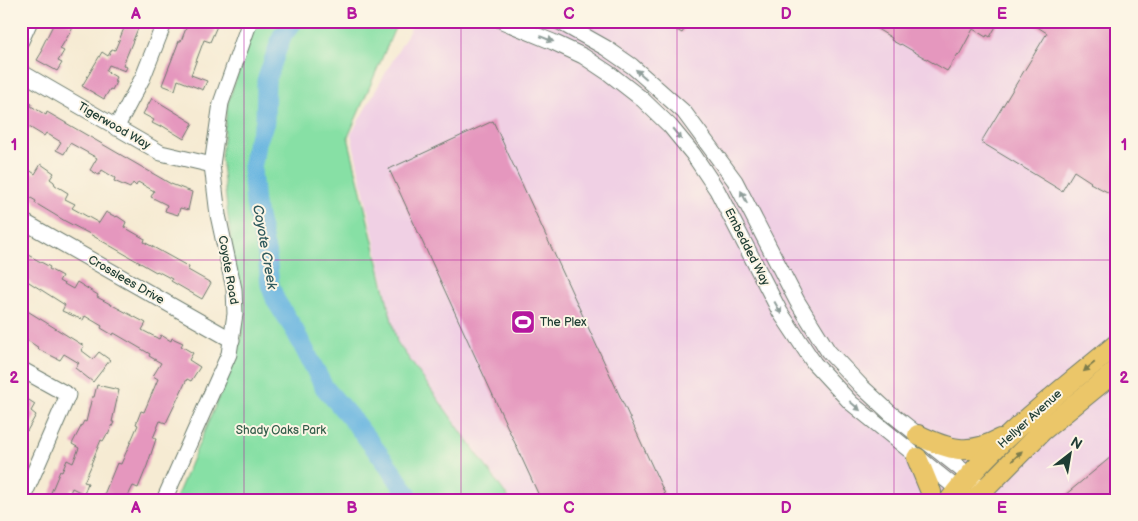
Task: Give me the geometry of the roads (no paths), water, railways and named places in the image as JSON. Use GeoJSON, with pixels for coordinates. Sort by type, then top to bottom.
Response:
{"type":"FeatureCollection","features":[{"type":"Feature","properties":{"kind":"main road","name":"Hellyer Avenue"},"geometry":{"type":"LineString","coordinates":[[967,492],[1015,430],[1117,344]]}},
{"type":"Feature","properties":{"kind":"main road","name":"Hellyer Avenue"},"geometry":{"type":"LineString","coordinates":[[967,492],[1117,370]]}},
{"type":"Feature","properties":{"kind":"main road"},"geometry":{"type":"LineString","coordinates":[[918,436],[940,446],[966,451],[988,446],[1015,430]]}},
{"type":"Feature","properties":{"kind":"main road"},"geometry":{"type":"LineString","coordinates":[[917,458],[931,492],[931,500]]}},
{"type":"Feature","properties":{"kind":"street"},"geometry":{"type":"LineString","coordinates":[[21,41],[30,21]]}},
{"type":"Feature","properties":{"kind":"street"},"geometry":{"type":"LineString","coordinates":[[116,128],[143,76],[164,21]]}},
{"type":"Feature","properties":{"kind":"street","name":"Embedded Way"},"geometry":{"type":"LineString","coordinates":[[502,21],[582,56],[610,74],[642,99],[670,126],[693,154],[717,190],[780,312],[814,363],[851,403],[917,458],[967,492]]}},
{"type":"Feature","properties":{"kind":"street","name":"Embedded Way"},"geometry":{"type":"LineString","coordinates":[[558,21],[606,48],[632,66],[684,112],[735,181],[797,301],[828,351],[861,386],[918,436],[967,492]]}},
{"type":"Feature","properties":{"kind":"street","name":"Coyote Road"},"geometry":{"type":"LineString","coordinates":[[164,500],[229,354],[232,340],[235,314],[234,289],[218,215],[212,165],[221,103],[249,24]]}},
{"type":"Feature","properties":{"kind":"street","name":"Tigerwood Way"},"geometry":{"type":"LineString","coordinates":[[21,72],[161,153],[212,165]]}},
{"type":"Feature","properties":{"kind":"street","name":"Crosslees Drive"},"geometry":{"type":"LineString","coordinates":[[21,220],[232,340]]}},
{"type":"Feature","properties":{"kind":"street"},"geometry":{"type":"LineString","coordinates":[[21,369],[68,395],[22,500]]}},
{"type":"Feature","properties":{"kind":"waterway","name":"Coyote Creek"},"geometry":{"type":"LineString","coordinates":[[294,21],[282,36],[266,81],[265,122],[256,145],[252,169],[255,204],[267,255],[270,285],[276,301],[294,329],[324,387],[390,468],[411,500]]}},
{"type":"Feature","properties":{"kind":"place","name":"The Plex"},"geometry":{"type":"Point","coordinates":[523,322]}},
{"type":"Feature","properties":{"kind":"park label","name":"Shady Oaks Park"},"geometry":{"type":"Point","coordinates":[281,430]}}]}
